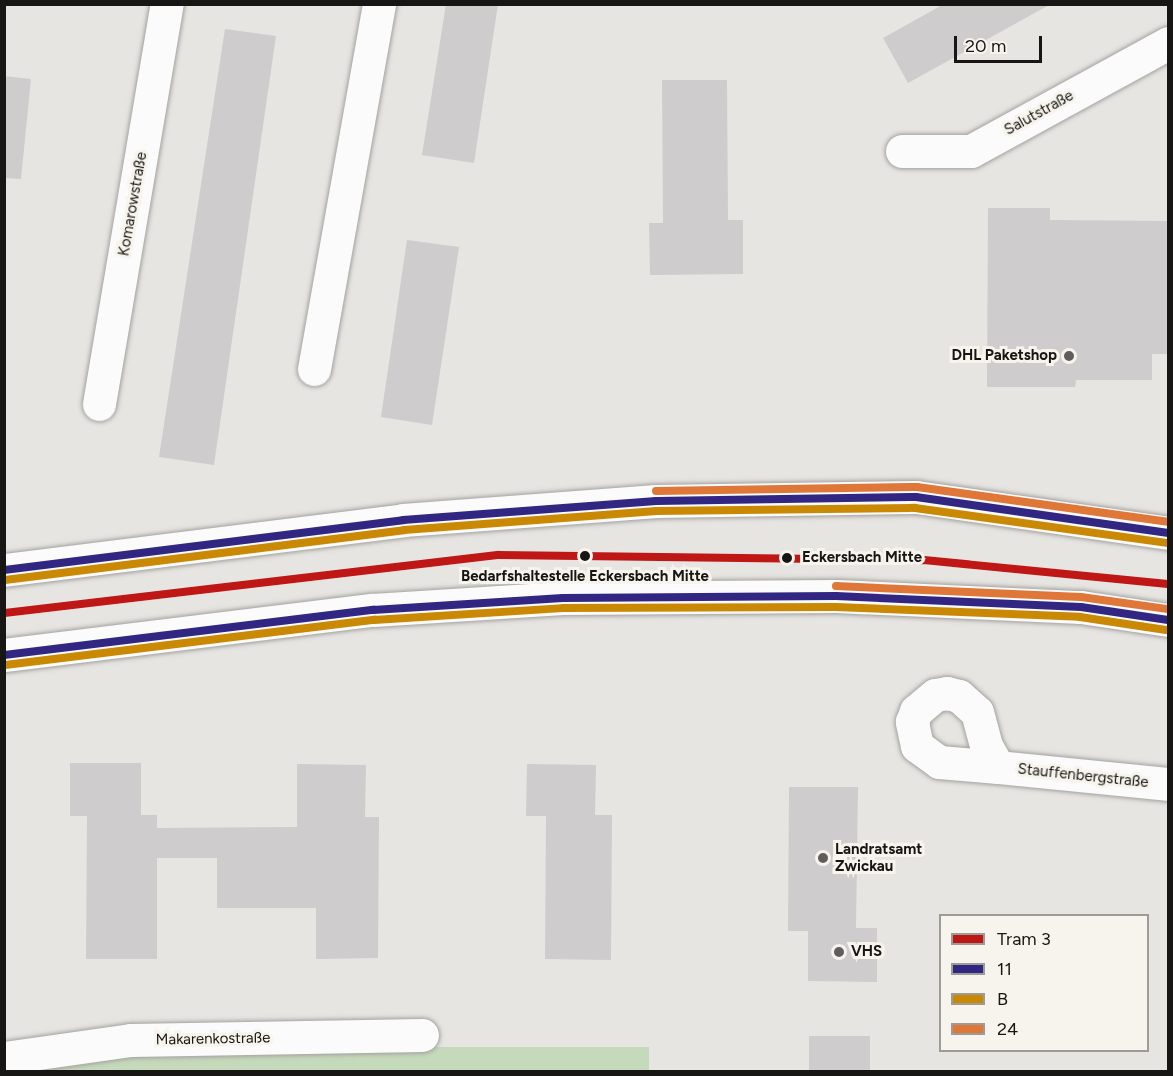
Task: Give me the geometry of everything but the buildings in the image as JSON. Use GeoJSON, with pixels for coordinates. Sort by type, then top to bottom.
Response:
{"type":"FeatureCollection","features":[{"type":"Feature","properties":{"kind":"street","name":"Komarowstraße"},"geometry":{"type":"LineString","coordinates":[[99,404],[167,4]]}},
{"type":"Feature","properties":{"kind":"street"},"geometry":{"type":"LineString","coordinates":[[314,369],[379,4]]}},
{"type":"Feature","properties":{"kind":"street","name":"Salutstraße"},"geometry":{"type":"LineString","coordinates":[[902,151],[971,151],[1168,43]]}},
{"type":"Feature","properties":{"kind":"street"},"geometry":{"type":"LineString","coordinates":[[4,570],[403,520],[656,501],[916,497],[1168,533]]}},
{"type":"Feature","properties":{"kind":"street"},"geometry":{"type":"LineString","coordinates":[[4,654],[373,610],[563,598],[761,594],[881,598],[1081,607],[1168,620]]}},
{"type":"Feature","properties":{"kind":"street","name":"Stauffenbergstraße"},"geometry":{"type":"LineString","coordinates":[[998,767],[1168,784]]}},
{"type":"Feature","properties":{"kind":"street","name":"Makarenkostraße"},"geometry":{"type":"LineString","coordinates":[[4,1058],[131,1040],[422,1035]]}},
{"type":"Feature","properties":{"kind":"green space"},"geometry":{"type":"Polygon","coordinates":[[[171,1047],[649,1047],[649,1072],[5,1072],[171,1047]]]}},
{"type":"Feature","properties":{"kind":"tram line","name":"3"},"geometry":{"type":"LineString","coordinates":[[4,613],[498,555],[924,560],[1168,584]]}},
{"type":"Feature","properties":{"kind":"transit line","name":"24"},"geometry":{"type":"LineString","coordinates":[[656,491],[917,487],[1168,522]]}},
{"type":"Feature","properties":{"kind":"transit line","name":"11"},"geometry":{"type":"LineString","coordinates":[[4,570],[403,520],[656,501],[916,497],[1168,533]]}},
{"type":"Feature","properties":{"kind":"transit line","name":"B"},"geometry":{"type":"LineString","coordinates":[[5,580],[404,530],[656,511],[915,508],[1167,543]]}},
{"type":"Feature","properties":{"kind":"transit line","name":"24"},"geometry":{"type":"LineString","coordinates":[[836,586],[1081,597],[1168,609]]}},
{"type":"Feature","properties":{"kind":"transit line","name":"11"},"geometry":{"type":"LineString","coordinates":[[4,655],[373,610],[563,598],[836,596],[1081,607],[1168,620]]}},
{"type":"Feature","properties":{"kind":"transit line","name":"B"},"geometry":{"type":"LineString","coordinates":[[5,665],[374,620],[563,608],[836,607],[1080,617],[1166,630]]}},
{"type":"Feature","properties":{"kind":"place","name":"DHL Paketshop"},"geometry":{"type":"Point","coordinates":[1069,356]}},
{"type":"Feature","properties":{"kind":"place","name":"Bedarfshaltestelle Eckersbach Mitte"},"geometry":{"type":"Point","coordinates":[585,556]}},
{"type":"Feature","properties":{"kind":"place","name":"Eckersbach Mitte"},"geometry":{"type":"Point","coordinates":[787,558]}},
{"type":"Feature","properties":{"kind":"place","name":"Landratsamt Zwickau"},"geometry":{"type":"Point","coordinates":[823,858]}},
{"type":"Feature","properties":{"kind":"place","name":"VHS"},"geometry":{"type":"Point","coordinates":[839,952]}}]}
